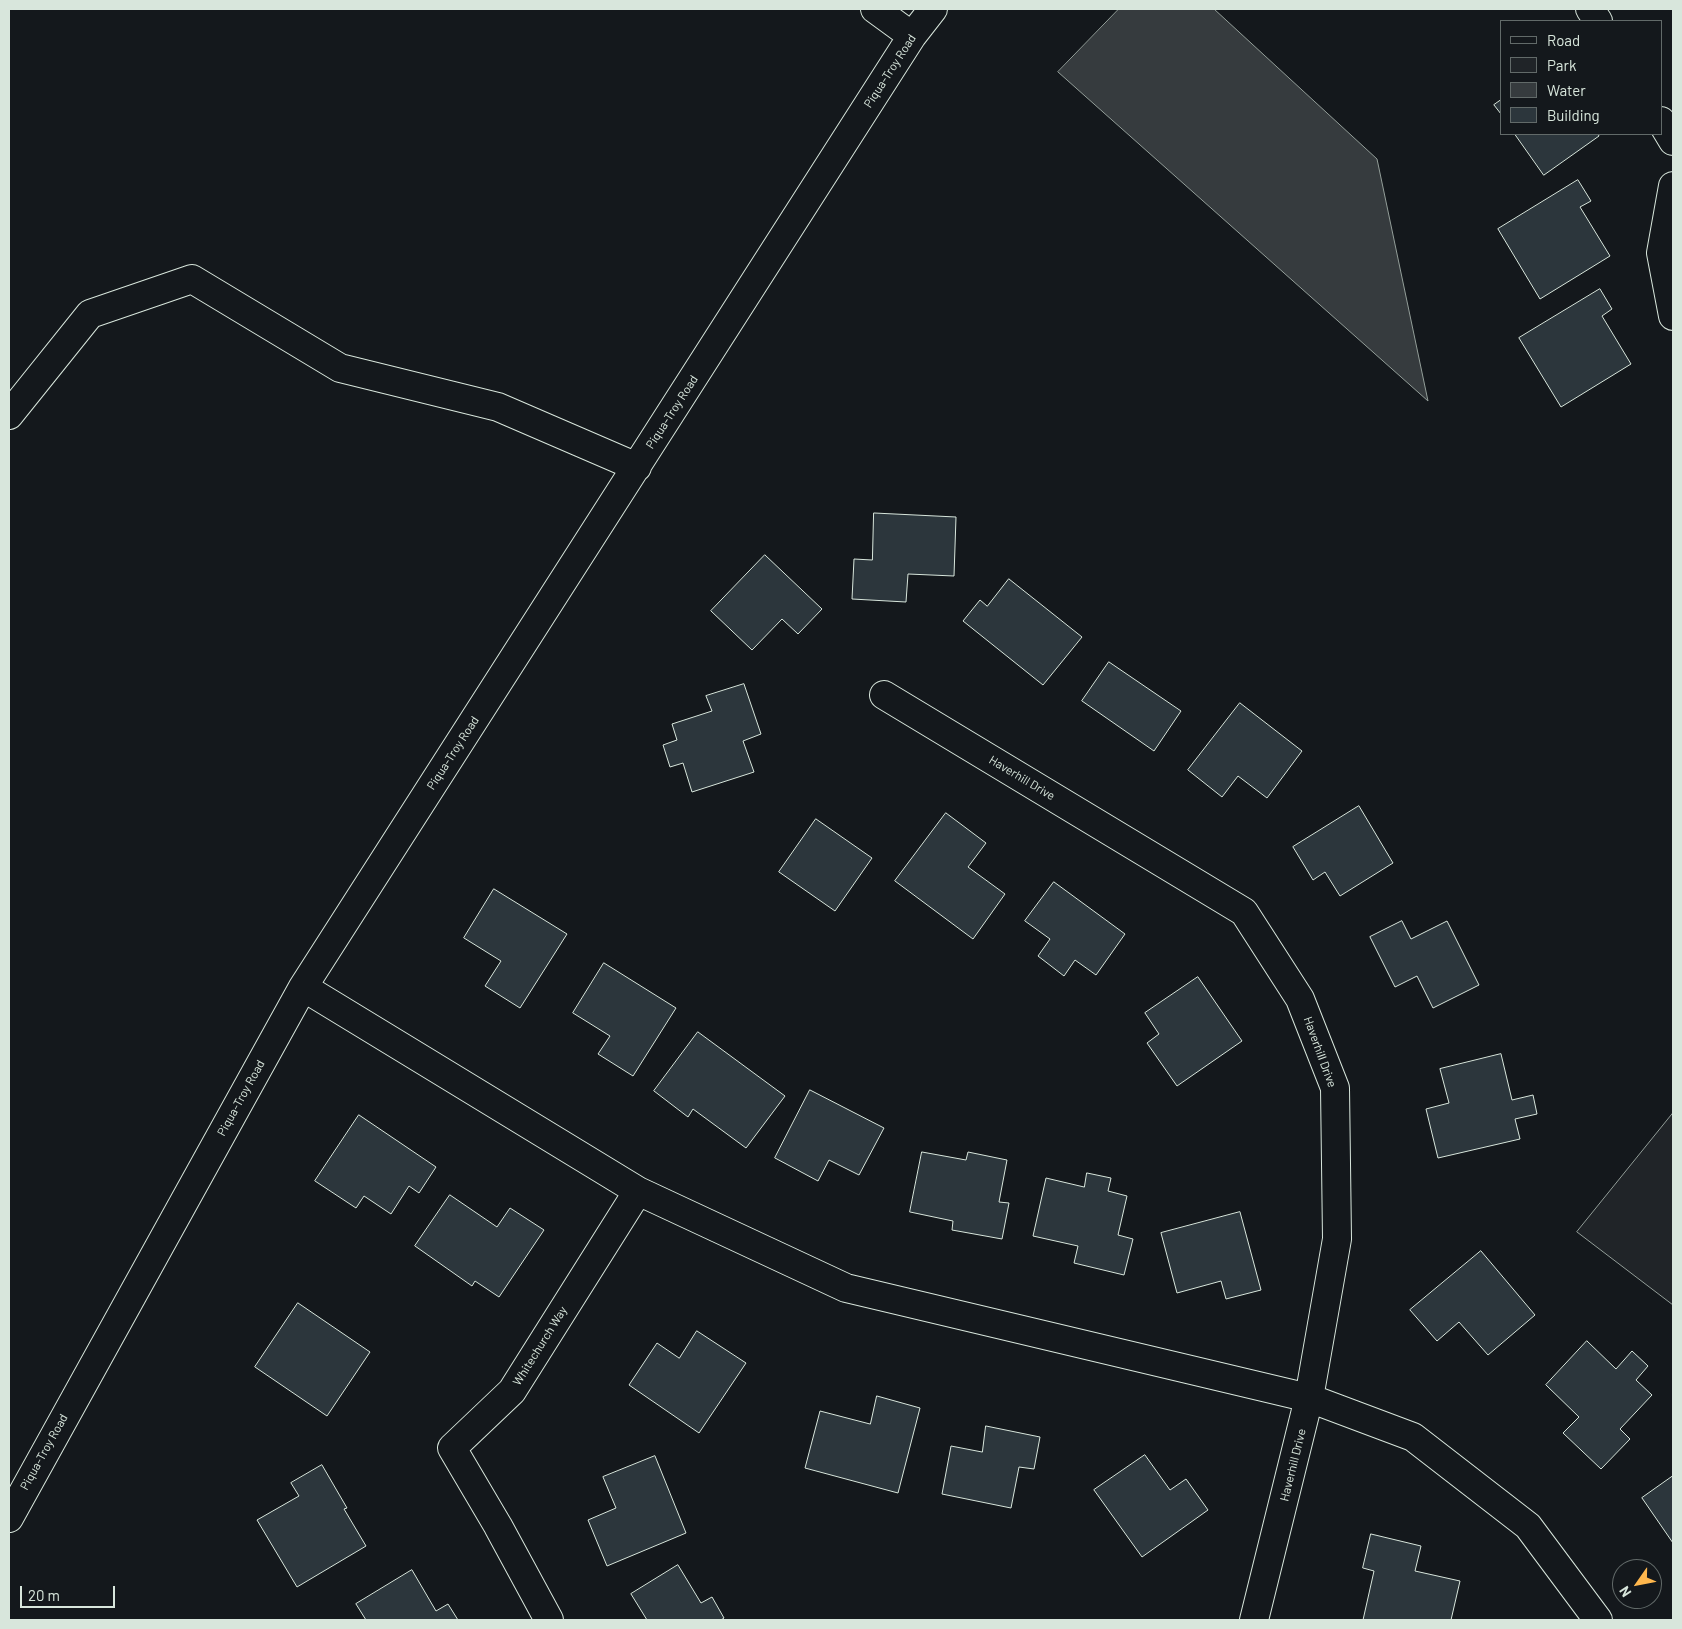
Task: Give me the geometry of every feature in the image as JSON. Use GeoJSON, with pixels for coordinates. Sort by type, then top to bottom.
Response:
{"type":"FeatureCollection","features":[{"type":"Feature","properties":{"kind":"street"},"geometry":{"type":"LineString","coordinates":[[875,9],[912,36]]}},
{"type":"Feature","properties":{"kind":"street","name":"Piqua-Troy Road"},"geometry":{"type":"LineString","coordinates":[[9,1518],[303,987],[912,36],[933,9]]}},
{"type":"Feature","properties":{"kind":"street"},"geometry":{"type":"LineString","coordinates":[[1590,9],[1597,20]]}},
{"type":"Feature","properties":{"kind":"street"},"geometry":{"type":"LineString","coordinates":[[1662,123],[1673,141]]}},
{"type":"Feature","properties":{"kind":"street"},"geometry":{"type":"LineString","coordinates":[[1673,186],[1660,253],[1673,316]]}},
{"type":"Feature","properties":{"kind":"street"},"geometry":{"type":"LineString","coordinates":[[9,415],[90,314],[192,278],[340,368],[498,407],[637,467]]}},
{"type":"Feature","properties":{"kind":"street","name":"Haverhill Drive"},"geometry":{"type":"LineString","coordinates":[[884,695],[1244,912],[1300,998],[1335,1088],[1337,1238],[1309,1398],[1254,1620]]}},
{"type":"Feature","properties":{"kind":"street"},"geometry":{"type":"LineString","coordinates":[[303,987],[638,1190],[846,1288],[1309,1398],[1413,1436],[1528,1526],[1598,1620]]}},
{"type":"Feature","properties":{"kind":"street","name":"Whitechurch Way"},"geometry":{"type":"LineString","coordinates":[[549,1620],[452,1448],[512,1391],[638,1190]]}},
{"type":"Feature","properties":{"kind":"green space"},"geometry":{"type":"Polygon","coordinates":[[[1673,1113],[1673,1305],[1577,1232],[1673,1113]]]}},
{"type":"Feature","properties":{"kind":"water"},"geometry":{"type":"Polygon","coordinates":[[[1119,9],[1214,9],[1377,159],[1428,401],[1058,72],[1119,9]]]}},
{"type":"Feature","properties":{"kind":"building"},"geometry":{"type":"Polygon","coordinates":[[[1500,101],[1500,113],[1494,105],[1500,101]]]}},
{"type":"Feature","properties":{"kind":"building"},"geometry":{"type":"Polygon","coordinates":[[[1516,135],[1598,135],[1599,136],[1544,175],[1516,135]]]}},
{"type":"Feature","properties":{"kind":"building"},"geometry":{"type":"Polygon","coordinates":[[[1578,180],[1591,201],[1580,207],[1610,256],[1540,299],[1498,229],[1578,180]]]}},
{"type":"Feature","properties":{"kind":"building"},"geometry":{"type":"Polygon","coordinates":[[[1600,289],[1612,309],[1602,316],[1631,364],[1561,407],[1519,338],[1600,289]]]}},
{"type":"Feature","properties":{"kind":"building"},"geometry":{"type":"Polygon","coordinates":[[[874,513],[956,517],[954,576],[908,574],[906,602],[852,599],[854,559],[872,560],[874,513]]]}},
{"type":"Feature","properties":{"kind":"building"},"geometry":{"type":"Polygon","coordinates":[[[765,555],[822,609],[798,634],[782,619],[752,650],[711,611],[765,555]]]}},
{"type":"Feature","properties":{"kind":"building"},"geometry":{"type":"Polygon","coordinates":[[[1009,579],[1082,637],[1043,685],[963,621],[980,600],[987,606],[1009,579]]]}},
{"type":"Feature","properties":{"kind":"building"},"geometry":{"type":"Polygon","coordinates":[[[1109,662],[1181,711],[1154,751],[1082,701],[1109,662]]]}},
{"type":"Feature","properties":{"kind":"building"},"geometry":{"type":"Polygon","coordinates":[[[744,684],[761,734],[743,741],[754,772],[692,792],[683,763],[670,767],[663,745],[677,740],[672,724],[712,711],[706,696],[744,684]]]}},
{"type":"Feature","properties":{"kind":"building"},"geometry":{"type":"Polygon","coordinates":[[[1240,703],[1302,751],[1267,798],[1238,776],[1222,797],[1188,770],[1240,703]]]}},
{"type":"Feature","properties":{"kind":"building"},"geometry":{"type":"Polygon","coordinates":[[[1359,806],[1393,863],[1340,896],[1325,872],[1313,880],[1293,847],[1359,806]]]}},
{"type":"Feature","properties":{"kind":"building"},"geometry":{"type":"Polygon","coordinates":[[[946,813],[986,843],[968,867],[1005,894],[973,939],[895,881],[946,813]]]}},
{"type":"Feature","properties":{"kind":"building"},"geometry":{"type":"Polygon","coordinates":[[[816,819],[872,858],[835,911],[779,872],[816,819]]]}},
{"type":"Feature","properties":{"kind":"building"},"geometry":{"type":"Polygon","coordinates":[[[1054,882],[1125,934],[1096,975],[1075,960],[1064,976],[1038,956],[1050,939],[1025,921],[1054,882]]]}},
{"type":"Feature","properties":{"kind":"building"},"geometry":{"type":"Polygon","coordinates":[[[494,889],[567,934],[520,1008],[485,986],[501,961],[464,938],[494,889]]]}},
{"type":"Feature","properties":{"kind":"building"},"geometry":{"type":"Polygon","coordinates":[[[1402,921],[1411,939],[1447,921],[1479,985],[1433,1008],[1417,976],[1395,987],[1370,937],[1402,921]]]}},
{"type":"Feature","properties":{"kind":"building"},"geometry":{"type":"Polygon","coordinates":[[[604,963],[676,1008],[633,1076],[598,1054],[610,1036],[573,1013],[604,963]]]}},
{"type":"Feature","properties":{"kind":"building"},"geometry":{"type":"Polygon","coordinates":[[[1198,977],[1242,1041],[1177,1086],[1147,1043],[1159,1034],[1145,1013],[1198,977]]]}},
{"type":"Feature","properties":{"kind":"building"},"geometry":{"type":"Polygon","coordinates":[[[698,1032],[785,1096],[746,1148],[693,1109],[688,1117],[654,1091],[698,1032]]]}},
{"type":"Feature","properties":{"kind":"building"},"geometry":{"type":"Polygon","coordinates":[[[1501,1054],[1512,1100],[1533,1095],[1537,1114],[1515,1119],[1520,1139],[1438,1158],[1426,1109],[1449,1103],[1440,1069],[1501,1054]]]}},
{"type":"Feature","properties":{"kind":"building"},"geometry":{"type":"Polygon","coordinates":[[[810,1090],[884,1128],[859,1175],[829,1160],[818,1181],[775,1158],[810,1090]]]}},
{"type":"Feature","properties":{"kind":"building"},"geometry":{"type":"Polygon","coordinates":[[[359,1115],[436,1167],[419,1193],[409,1186],[391,1214],[364,1196],[356,1208],[315,1181],[359,1115]]]}},
{"type":"Feature","properties":{"kind":"building"},"geometry":{"type":"Polygon","coordinates":[[[922,1152],[966,1160],[968,1152],[1007,1160],[999,1202],[1009,1203],[1002,1239],[952,1230],[953,1221],[910,1212],[922,1152]]]}},
{"type":"Feature","properties":{"kind":"building"},"geometry":{"type":"Polygon","coordinates":[[[1087,1173],[1111,1178],[1108,1191],[1127,1196],[1118,1235],[1133,1239],[1124,1275],[1074,1263],[1078,1246],[1033,1236],[1046,1178],[1084,1187],[1087,1173]]]}},
{"type":"Feature","properties":{"kind":"building"},"geometry":{"type":"Polygon","coordinates":[[[450,1195],[497,1227],[510,1208],[544,1230],[499,1297],[475,1281],[472,1286],[415,1246],[450,1195]]]}},
{"type":"Feature","properties":{"kind":"building"},"geometry":{"type":"Polygon","coordinates":[[[1240,1212],[1261,1290],[1226,1299],[1221,1281],[1177,1293],[1161,1233],[1240,1212]]]}},
{"type":"Feature","properties":{"kind":"building"},"geometry":{"type":"Polygon","coordinates":[[[1481,1251],[1535,1315],[1488,1355],[1459,1322],[1437,1341],[1410,1310],[1481,1251]]]}},
{"type":"Feature","properties":{"kind":"building"},"geometry":{"type":"Polygon","coordinates":[[[298,1303],[370,1352],[327,1416],[255,1367],[298,1303]]]}},
{"type":"Feature","properties":{"kind":"building"},"geometry":{"type":"Polygon","coordinates":[[[697,1331],[746,1363],[699,1433],[629,1385],[657,1343],[679,1358],[697,1331]]]}},
{"type":"Feature","properties":{"kind":"building"},"geometry":{"type":"Polygon","coordinates":[[[1587,1341],[1616,1369],[1632,1351],[1648,1366],[1636,1380],[1652,1395],[1620,1429],[1630,1439],[1601,1469],[1563,1433],[1579,1417],[1546,1385],[1587,1341]]]}},
{"type":"Feature","properties":{"kind":"building"},"geometry":{"type":"Polygon","coordinates":[[[877,1396],[920,1408],[898,1493],[805,1468],[820,1411],[870,1424],[877,1396]]]}},
{"type":"Feature","properties":{"kind":"building"},"geometry":{"type":"Polygon","coordinates":[[[986,1426],[1040,1437],[1034,1469],[1019,1467],[1011,1508],[942,1494],[951,1446],[982,1452],[986,1426]]]}},
{"type":"Feature","properties":{"kind":"building"},"geometry":{"type":"Polygon","coordinates":[[[1145,1455],[1170,1490],[1186,1479],[1208,1510],[1142,1557],[1094,1490],[1145,1455]]]}},
{"type":"Feature","properties":{"kind":"building"},"geometry":{"type":"Polygon","coordinates":[[[655,1456],[686,1533],[607,1566],[588,1520],[616,1508],[603,1477],[655,1456]]]}},
{"type":"Feature","properties":{"kind":"building"},"geometry":{"type":"Polygon","coordinates":[[[322,1465],[347,1508],[344,1509],[366,1546],[297,1587],[257,1520],[299,1496],[291,1483],[322,1465]]]}},
{"type":"Feature","properties":{"kind":"building"},"geometry":{"type":"Polygon","coordinates":[[[1673,1476],[1673,1543],[1642,1498],[1673,1476]]]}},
{"type":"Feature","properties":{"kind":"building"},"geometry":{"type":"Polygon","coordinates":[[[1371,1534],[1421,1546],[1415,1571],[1460,1581],[1451,1620],[1363,1620],[1374,1571],[1363,1568],[1371,1534]]]}},
{"type":"Feature","properties":{"kind":"building"},"geometry":{"type":"Polygon","coordinates":[[[678,1565],[701,1603],[712,1597],[724,1618],[721,1620],[647,1620],[631,1594],[678,1565]]]}},
{"type":"Feature","properties":{"kind":"building"},"geometry":{"type":"Polygon","coordinates":[[[412,1570],[436,1611],[448,1604],[458,1620],[366,1620],[356,1604],[412,1570]]]}}]}
